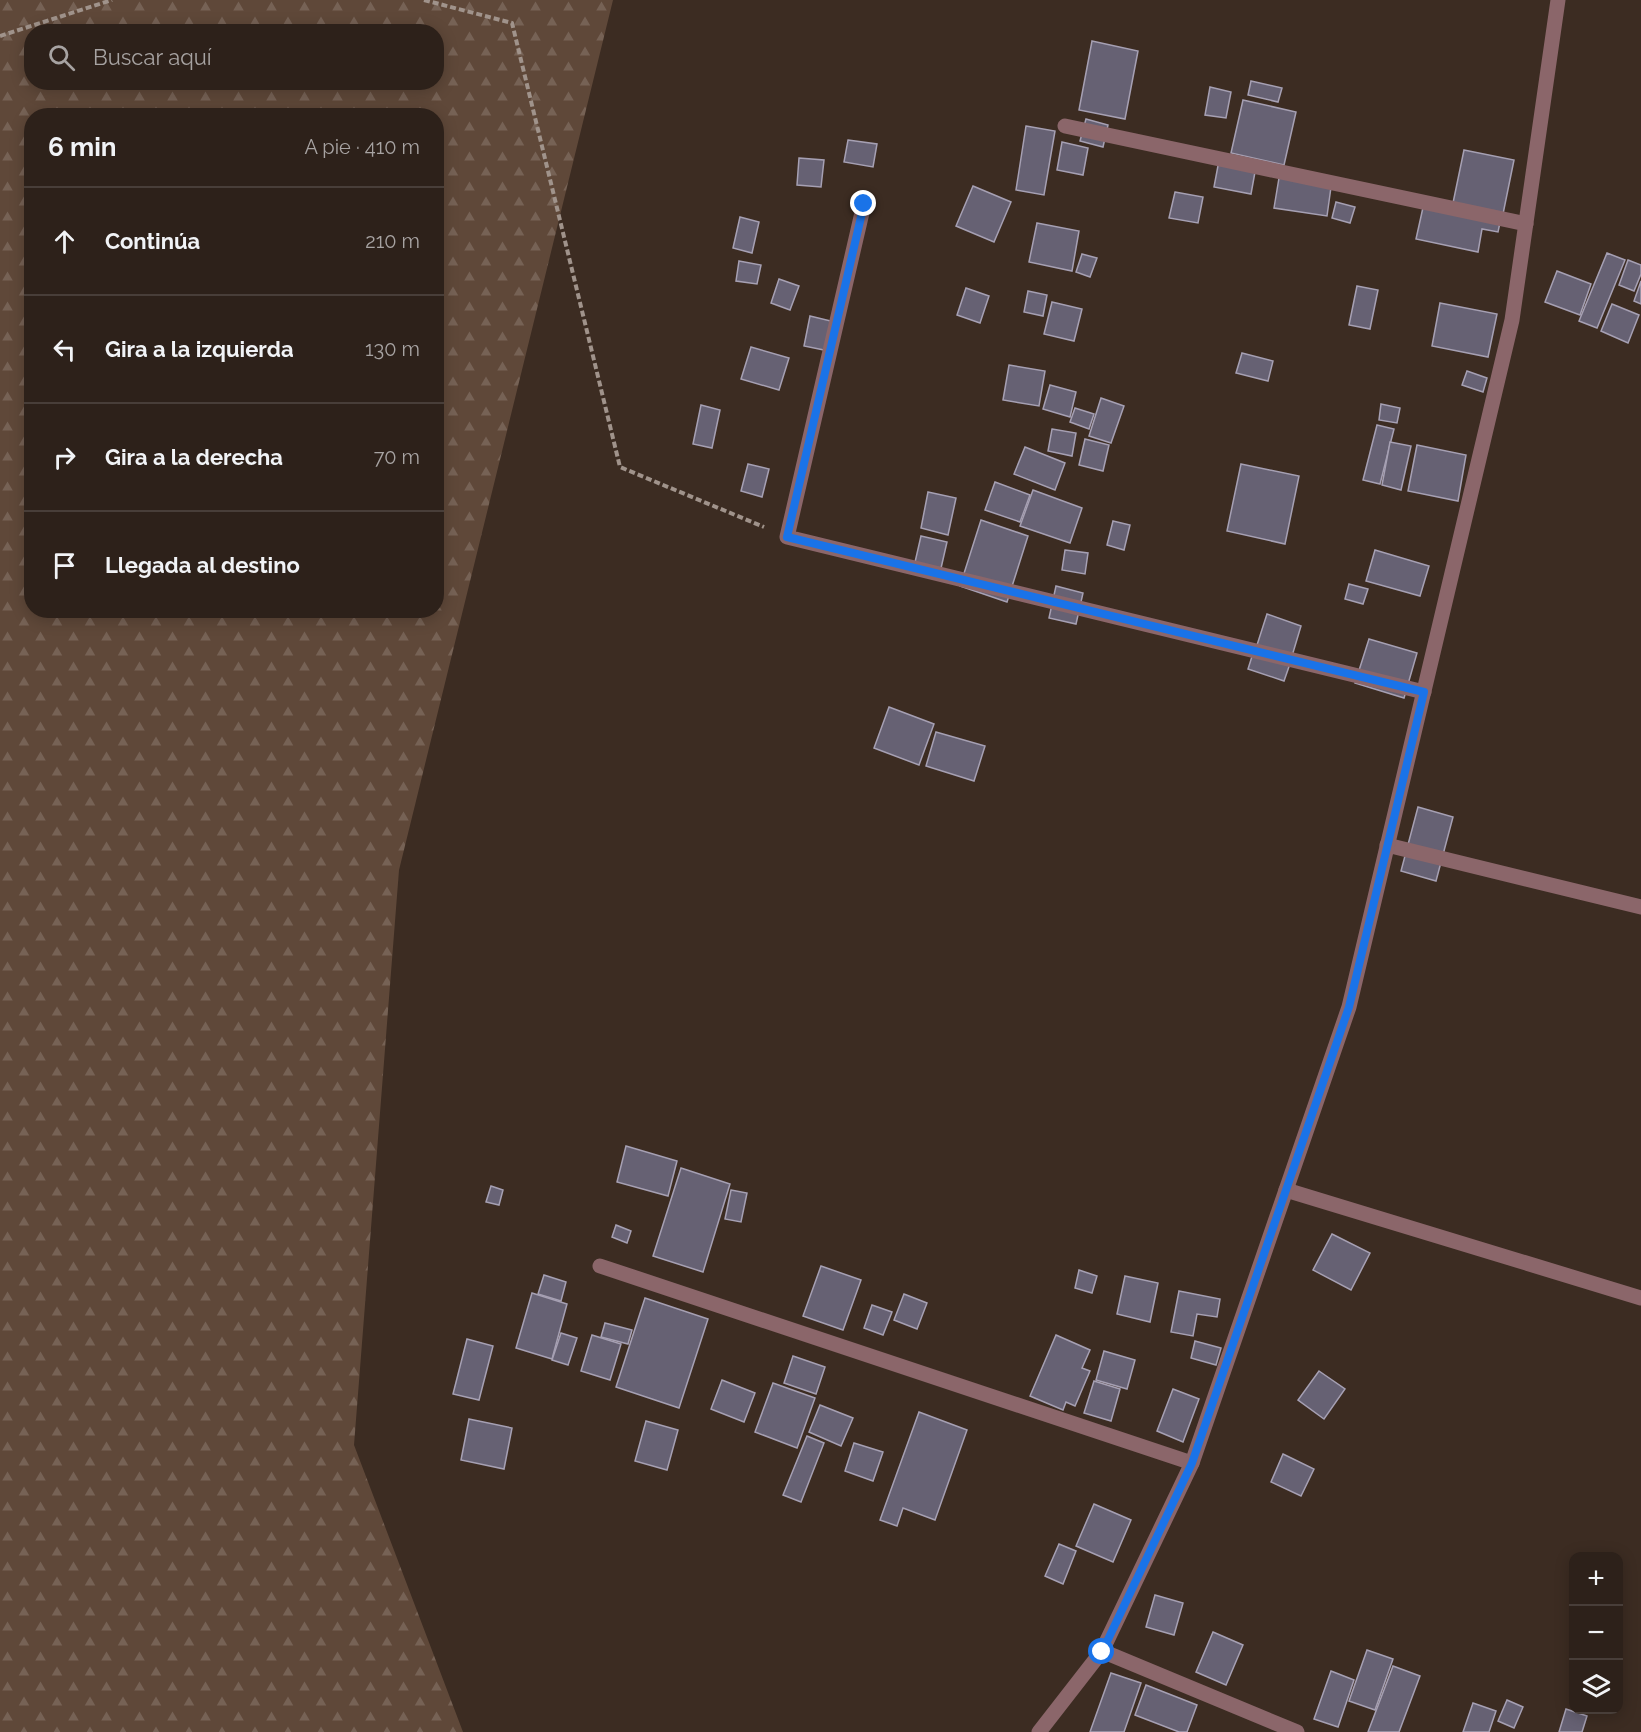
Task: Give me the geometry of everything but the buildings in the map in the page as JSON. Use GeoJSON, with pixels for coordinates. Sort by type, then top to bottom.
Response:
{"type":"FeatureCollection","features":[{"type":"Feature","properties":{"kind":"street"},"geometry":{"type":"LineString","coordinates":[[1039,1732],[1102,1652],[1192,1463],[1349,1007],[1512,320],[1558,0]]}},
{"type":"Feature","properties":{"kind":"street"},"geometry":{"type":"LineString","coordinates":[[1065,126],[1526,224]]}},
{"type":"Feature","properties":{"kind":"street"},"geometry":{"type":"LineString","coordinates":[[864,204],[787,537],[1424,692]]}},
{"type":"Feature","properties":{"kind":"street"},"geometry":{"type":"LineString","coordinates":[[1387,846],[1641,907]]}},
{"type":"Feature","properties":{"kind":"street"},"geometry":{"type":"LineString","coordinates":[[1286,1190],[1641,1299]]}},
{"type":"Feature","properties":{"kind":"street"},"geometry":{"type":"LineString","coordinates":[[600,1266],[1192,1463]]}},
{"type":"Feature","properties":{"kind":"street"},"geometry":{"type":"LineString","coordinates":[[1102,1652],[1297,1732]]}},
{"type":"Feature","properties":{"kind":"path"},"geometry":{"type":"LineString","coordinates":[[37,24],[112,0]]}},
{"type":"Feature","properties":{"kind":"path"},"geometry":{"type":"LineString","coordinates":[[424,0],[512,23],[620,467],[787,537]]}},
{"type":"Feature","properties":{"kind":"path"},"geometry":{"type":"LineString","coordinates":[[0,36],[24,28]]}},
{"type":"Feature","properties":{"kind":"green space"},"geometry":{"type":"Polygon","coordinates":[[[0,0],[613,0],[399,870],[354,1445],[463,1732],[0,1732],[0,0]]]}},
{"type":"Feature","properties":{"kind":"route"},"geometry":{"type":"LineString","coordinates":[[864,204],[787,537],[1424,692],[1349,1007],[1192,1463],[1102,1652]]}}]}
